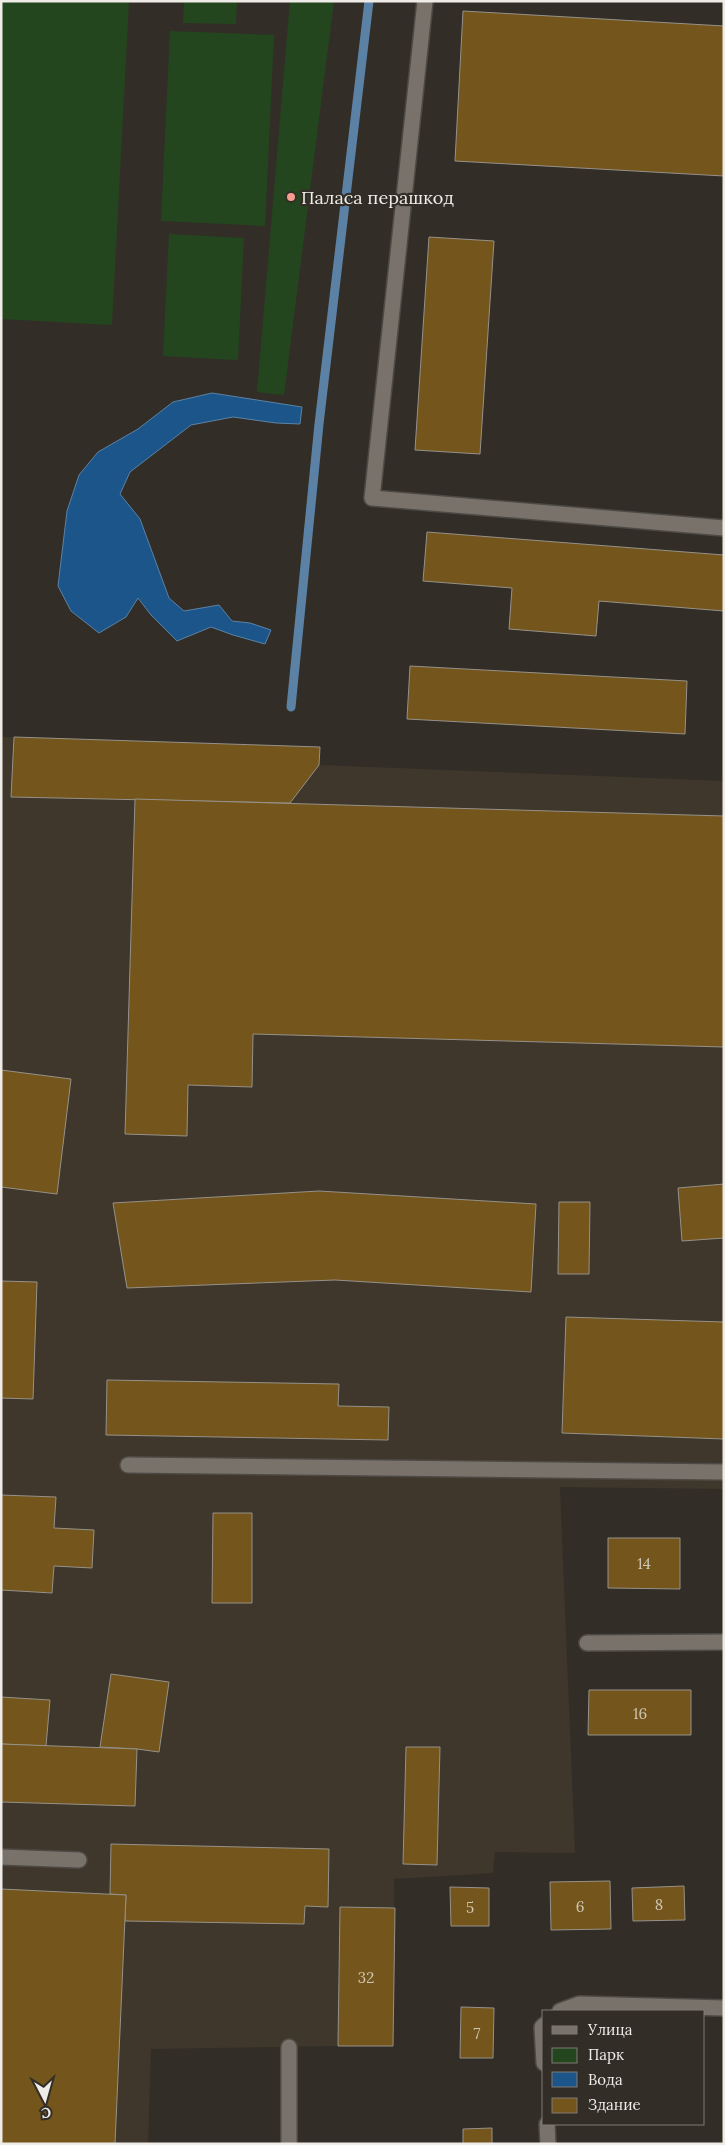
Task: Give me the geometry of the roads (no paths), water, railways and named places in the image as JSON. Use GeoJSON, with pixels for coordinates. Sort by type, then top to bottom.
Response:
{"type":"FeatureCollection","features":[{"type":"Feature","properties":{"kind":"street"},"geometry":{"type":"LineString","coordinates":[[425,1],[372,498],[724,528]]}},
{"type":"Feature","properties":{"kind":"street"},"geometry":{"type":"LineString","coordinates":[[128,1464],[724,1472]]}},
{"type":"Feature","properties":{"kind":"street"},"geometry":{"type":"LineString","coordinates":[[588,1643],[724,1642]]}},
{"type":"Feature","properties":{"kind":"street"},"geometry":{"type":"LineString","coordinates":[[1,1857],[79,1860]]}},
{"type":"Feature","properties":{"kind":"street"},"geometry":{"type":"LineString","coordinates":[[563,2010],[579,2004],[724,2008]]}},
{"type":"Feature","properties":{"kind":"street"},"geometry":{"type":"LineString","coordinates":[[288,2144],[289,2046]]}},
{"type":"Feature","properties":{"kind":"street"},"geometry":{"type":"LineString","coordinates":[[547,2125],[548,2144]]}},
{"type":"Feature","properties":{"kind":"water"},"geometry":{"type":"Polygon","coordinates":[[[212,393],[302,407],[300,424],[233,417],[191,425],[130,472],[120,494],[140,519],[169,598],[184,611],[219,605],[232,621],[250,623],[271,630],[265,644],[211,627],[177,641],[151,615],[138,598],[126,617],[99,633],[71,611],[58,586],[67,511],[79,475],[98,452],[138,429],[173,402],[212,393]]]}},
{"type":"Feature","properties":{"kind":"waterway"},"geometry":{"type":"LineString","coordinates":[[291,707],[319,424],[369,1]]}},
{"type":"Feature","properties":{"kind":"place","name":"Паласа перашкод"},"geometry":{"type":"Point","coordinates":[291,197]}}]}
